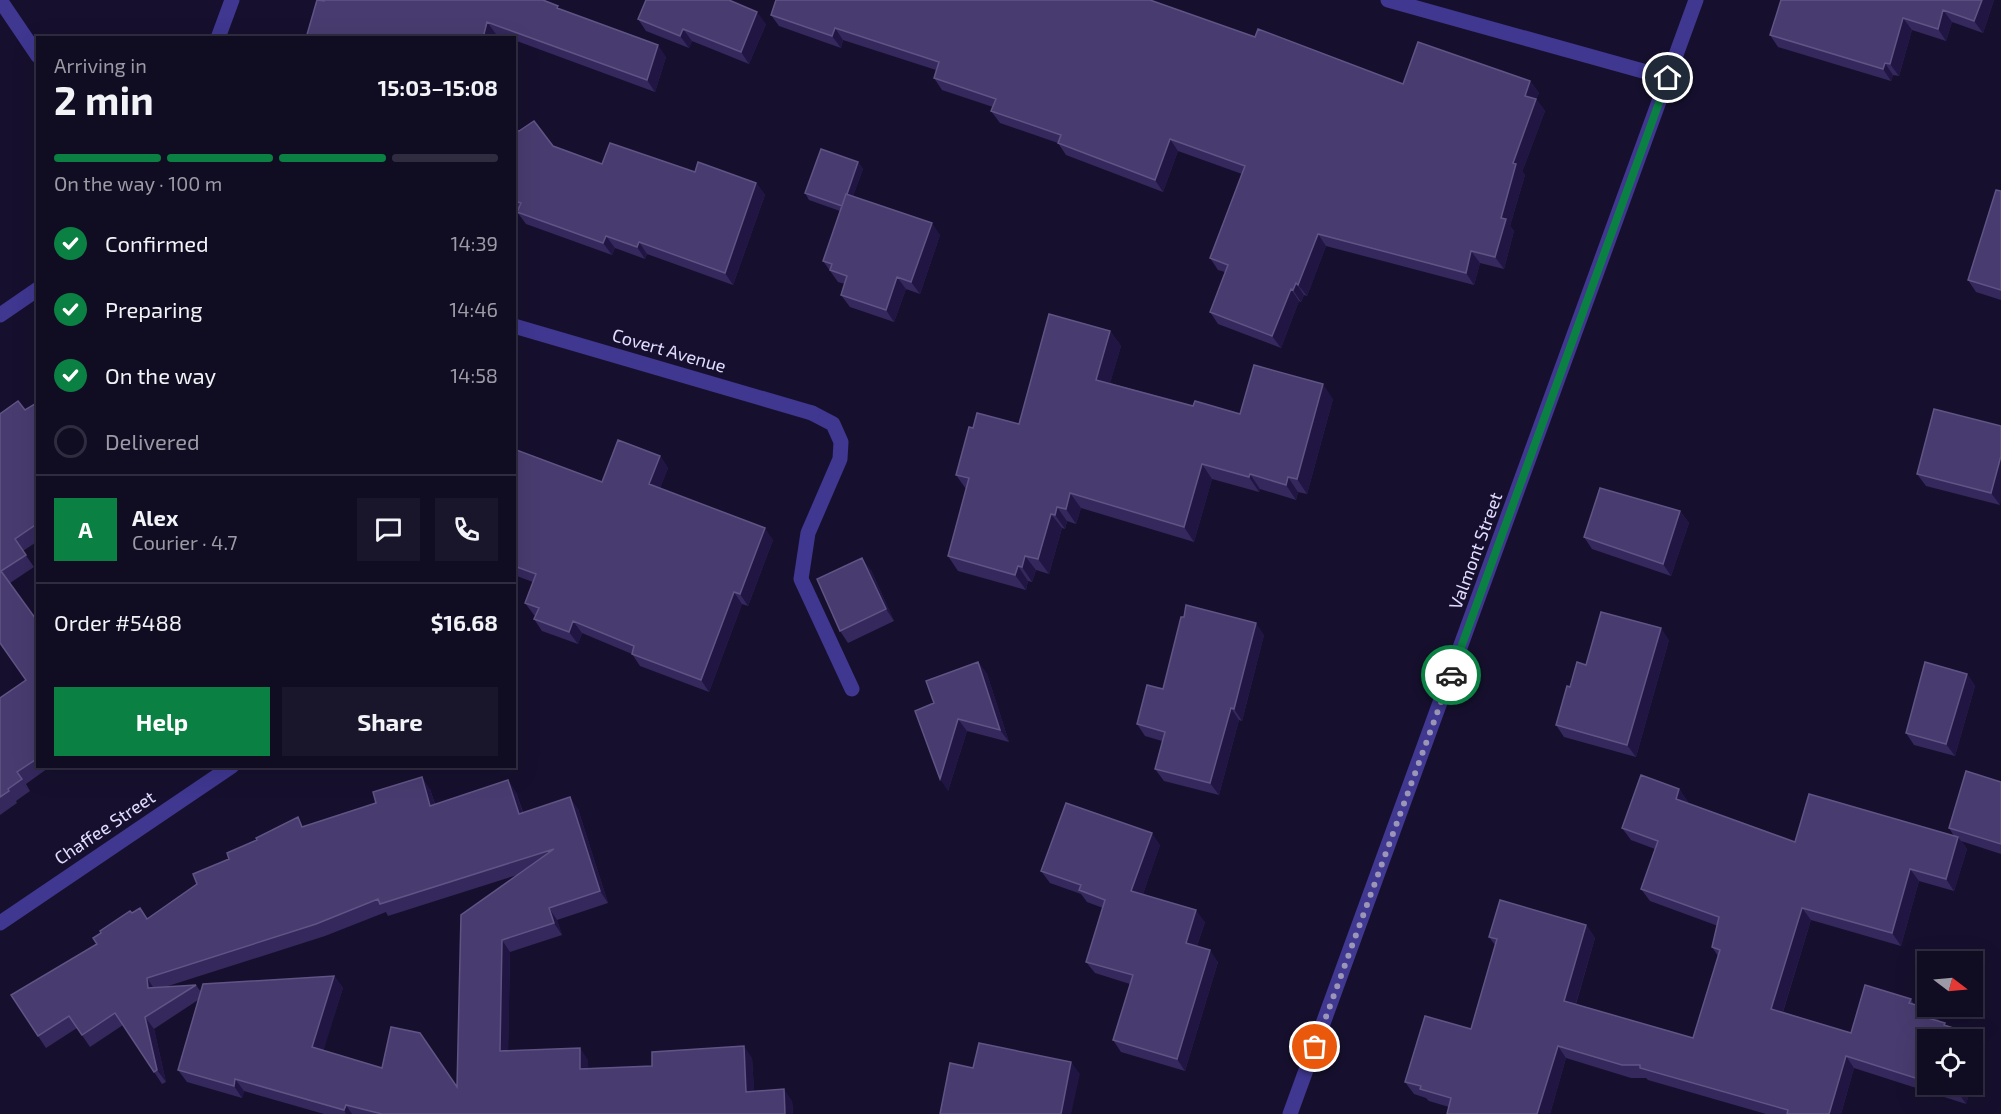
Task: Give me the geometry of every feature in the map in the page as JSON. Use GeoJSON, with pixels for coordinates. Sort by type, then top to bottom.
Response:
{"type":"FeatureCollection","features":[{"type":"Feature","properties":{"kind":"street"},"geometry":{"type":"LineString","coordinates":[[0,0],[36,53]]}},
{"type":"Feature","properties":{"kind":"street"},"geometry":{"type":"LineString","coordinates":[[219,36],[232,0]]}},
{"type":"Feature","properties":{"kind":"street"},"geometry":{"type":"LineString","coordinates":[[1388,0],[1668,78]]}},
{"type":"Feature","properties":{"kind":"street","name":"Valmont Street"},"geometry":{"type":"LineString","coordinates":[[1290,1114],[1696,0]]}},
{"type":"Feature","properties":{"kind":"street"},"geometry":{"type":"LineString","coordinates":[[0,315],[36,291]]}},
{"type":"Feature","properties":{"kind":"street","name":"Covert Avenue"},"geometry":{"type":"LineString","coordinates":[[516,327],[812,414],[833,424],[841,442],[840,459],[808,533],[801,579],[852,689]]}},
{"type":"Feature","properties":{"kind":"street","name":"Chaffee Street"},"geometry":{"type":"LineString","coordinates":[[0,922],[229,768]]}},
{"type":"Feature","properties":{"kind":"building"},"geometry":{"type":"Polygon","coordinates":[[[317,0],[543,0],[558,6],[557,8],[658,45],[647,80],[487,22],[484,36],[307,36],[317,0]]]}},
{"type":"Feature","properties":{"kind":"building"},"geometry":{"type":"Polygon","coordinates":[[[646,0],[729,0],[757,12],[741,52],[683,29],[680,36],[638,19],[646,0]]]}},
{"type":"Feature","properties":{"kind":"building"},"geometry":{"type":"Polygon","coordinates":[[[776,0],[1150,0],[1255,37],[1258,29],[1403,84],[1418,42],[1530,81],[1525,96],[1536,99],[1513,163],[1516,164],[1501,218],[1506,219],[1495,257],[1471,251],[1466,273],[1318,234],[1298,285],[1296,283],[1293,290],[1291,289],[1272,336],[1210,312],[1228,265],[1210,258],[1245,166],[1170,139],[1155,180],[1058,143],[1061,135],[991,111],[996,99],[934,78],[939,62],[835,28],[832,36],[771,15],[776,0]]]}},
{"type":"Feature","properties":{"kind":"building"},"geometry":{"type":"Polygon","coordinates":[[[1781,0],[1982,0],[1974,21],[1943,10],[1938,29],[1903,18],[1890,64],[1885,63],[1883,69],[1770,35],[1781,0]]]}},
{"type":"Feature","properties":{"kind":"building"},"geometry":{"type":"Polygon","coordinates":[[[534,121],[553,146],[602,164],[610,143],[695,172],[698,162],[756,183],[725,273],[639,242],[637,247],[606,236],[603,243],[517,212],[521,203],[516,202],[516,130],[519,131],[534,121]]]}},
{"type":"Feature","properties":{"kind":"building"},"geometry":{"type":"Polygon","coordinates":[[[821,149],[858,162],[842,206],[805,193],[821,149]]]}},
{"type":"Feature","properties":{"kind":"building"},"geometry":{"type":"Polygon","coordinates":[[[1996,190],[2001,191],[2001,290],[1968,280],[1996,190]]]}},
{"type":"Feature","properties":{"kind":"building"},"geometry":{"type":"Polygon","coordinates":[[[846,194],[932,223],[911,282],[897,277],[886,310],[841,295],[847,276],[830,270],[832,264],[823,261],[846,194]]]}},
{"type":"Feature","properties":{"kind":"building"},"geometry":{"type":"Polygon","coordinates":[[[1049,314],[1110,331],[1096,380],[1193,406],[1195,401],[1240,414],[1254,365],[1323,384],[1297,479],[1288,477],[1286,485],[1250,474],[1249,477],[1202,464],[1184,527],[1070,493],[1066,509],[1057,507],[1055,515],[1051,514],[1038,559],[1025,556],[1022,567],[1018,566],[1015,575],[948,556],[969,478],[956,475],[969,427],[973,428],[977,413],[1019,424],[1049,314]]]}},
{"type":"Feature","properties":{"kind":"building"},"geometry":{"type":"Polygon","coordinates":[[[18,401],[25,410],[36,403],[36,524],[15,539],[26,555],[1,571],[36,619],[36,759],[17,772],[22,779],[0,797],[0,698],[26,680],[0,643],[0,414],[18,401]]]}},
{"type":"Feature","properties":{"kind":"building"},"geometry":{"type":"Polygon","coordinates":[[[1934,409],[2001,426],[2001,456],[1991,493],[1917,474],[1934,409]]]}},
{"type":"Feature","properties":{"kind":"building"},"geometry":{"type":"Polygon","coordinates":[[[618,440],[660,456],[649,484],[765,528],[740,594],[734,592],[701,680],[632,654],[634,646],[573,621],[569,632],[534,619],[539,608],[525,603],[536,574],[516,567],[516,450],[602,482],[618,440]]]}},
{"type":"Feature","properties":{"kind":"building"},"geometry":{"type":"Polygon","coordinates":[[[1600,488],[1680,511],[1663,564],[1584,537],[1600,488]]]}},
{"type":"Feature","properties":{"kind":"building"},"geometry":{"type":"Polygon","coordinates":[[[862,558],[886,609],[840,631],[817,579],[862,558]]]}},
{"type":"Feature","properties":{"kind":"building"},"geometry":{"type":"Polygon","coordinates":[[[1186,605],[1256,623],[1234,709],[1231,708],[1210,783],[1155,769],[1165,732],[1137,724],[1147,685],[1163,689],[1186,605]]]}},
{"type":"Feature","properties":{"kind":"building"},"geometry":{"type":"Polygon","coordinates":[[[1601,612],[1661,628],[1627,745],[1556,725],[1567,686],[1570,687],[1577,662],[1586,665],[1601,612]]]}},
{"type":"Feature","properties":{"kind":"building"},"geometry":{"type":"Polygon","coordinates":[[[978,662],[1000,730],[958,719],[940,779],[915,711],[934,703],[926,681],[978,662]]]}},
{"type":"Feature","properties":{"kind":"building"},"geometry":{"type":"Polygon","coordinates":[[[1925,662],[1967,674],[1946,744],[1906,733],[1925,662]]]}},
{"type":"Feature","properties":{"kind":"building"},"geometry":{"type":"Polygon","coordinates":[[[1966,771],[2001,782],[2001,844],[1949,828],[1966,771]]]}},
{"type":"Feature","properties":{"kind":"building"},"geometry":{"type":"Polygon","coordinates":[[[1641,775],[1679,789],[1676,799],[1795,842],[1809,794],[1958,837],[1946,879],[1910,869],[1892,933],[1802,908],[1771,1009],[1851,1033],[1865,985],[1911,999],[1909,1003],[1917,1005],[1917,1017],[1928,1017],[1956,1029],[1917,1029],[1917,1079],[1846,1056],[1829,1114],[1787,1114],[1788,1110],[1640,1068],[1640,1065],[1622,1065],[1558,1046],[1537,1114],[1447,1114],[1451,1098],[1405,1082],[1425,1016],[1471,1029],[1497,939],[1489,937],[1500,900],[1586,925],[1564,1001],[1693,1038],[1720,950],[1712,947],[1719,917],[1641,889],[1658,841],[1622,828],[1641,775]]]}},
{"type":"Feature","properties":{"kind":"building"},"geometry":{"type":"Polygon","coordinates":[[[422,777],[430,806],[508,780],[519,814],[570,797],[600,891],[549,908],[554,923],[502,940],[500,1051],[580,1048],[580,1069],[652,1066],[652,1052],[744,1046],[746,1092],[784,1089],[785,1114],[382,1114],[346,1105],[344,1110],[235,1079],[234,1086],[178,1070],[203,984],[334,976],[312,1047],[382,1068],[391,1027],[420,1033],[457,1087],[461,915],[554,849],[380,904],[378,899],[316,924],[147,978],[148,988],[196,985],[145,1017],[157,1070],[154,1072],[115,1013],[82,1035],[69,1016],[38,1036],[11,995],[97,944],[93,938],[101,933],[100,931],[130,911],[132,913],[140,908],[147,919],[197,884],[193,874],[229,859],[227,853],[257,840],[256,838],[298,817],[302,827],[376,803],[373,792],[422,777]]]}},
{"type":"Feature","properties":{"kind":"building"},"geometry":{"type":"Polygon","coordinates":[[[1066,803],[1152,833],[1131,891],[1196,910],[1186,943],[1210,950],[1177,1059],[1113,1040],[1133,975],[1086,962],[1105,900],[1079,890],[1081,885],[1041,871],[1066,803]]]}},
{"type":"Feature","properties":{"kind":"building"},"geometry":{"type":"Polygon","coordinates":[[[979,1043],[1071,1062],[1061,1114],[940,1114],[950,1063],[973,1068],[979,1043]]]}},
{"type":"Feature","properties":{"kind":"way so far"},"geometry":{"type":"LineString","coordinates":[[1315,1047],[1451,675]]}},
{"type":"Feature","properties":{"kind":"route"},"geometry":{"type":"LineString","coordinates":[[1451,675],[1668,78]]}}]}
